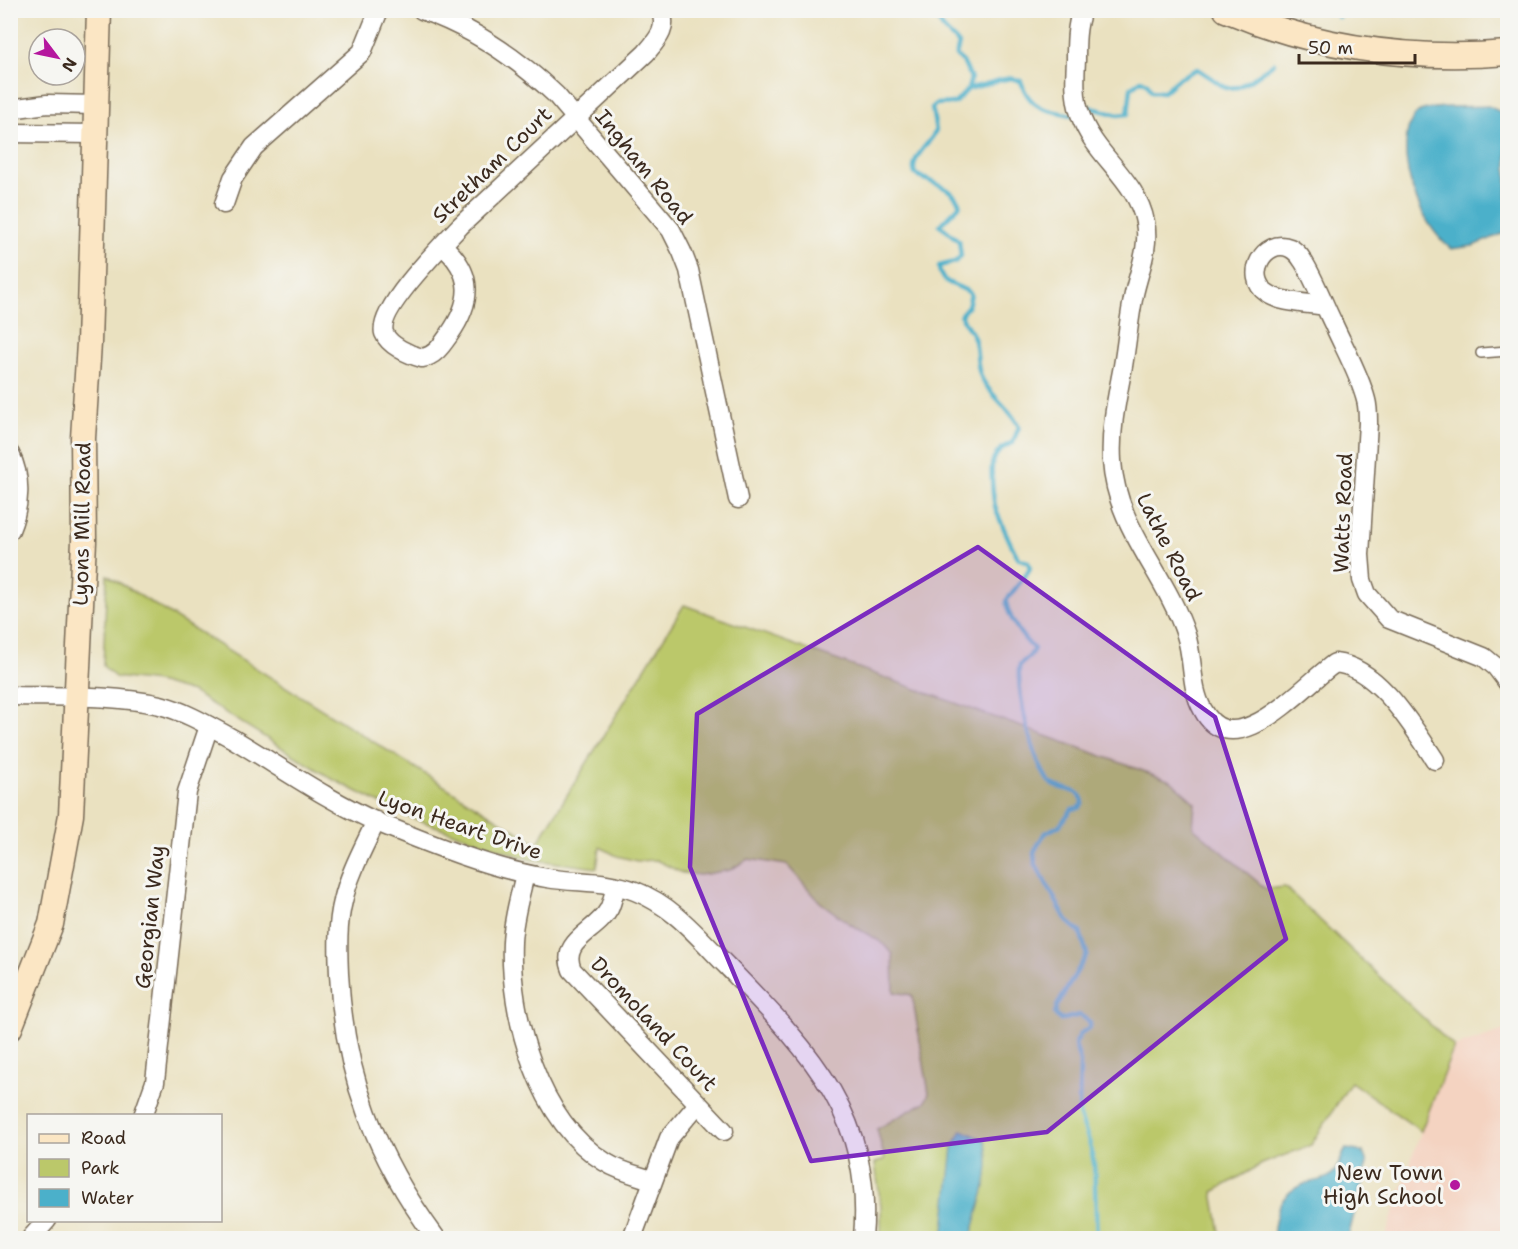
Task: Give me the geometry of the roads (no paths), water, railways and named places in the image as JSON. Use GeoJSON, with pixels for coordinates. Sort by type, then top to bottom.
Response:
{"type":"FeatureCollection","features":[{"type":"Feature","properties":{"kind":"main road","name":"Lyons Mill Road"},"geometry":{"type":"LineString","coordinates":[[10,1028],[51,924],[65,859],[74,777],[84,541],[83,438],[99,10]]}},
{"type":"Feature","properties":{"kind":"main road"},"geometry":{"type":"LineString","coordinates":[[1226,10],[1288,34],[1375,52],[1424,56],[1508,53]]}},
{"type":"Feature","properties":{"kind":"street"},"geometry":{"type":"LineString","coordinates":[[224,204],[233,178],[254,147],[353,63],[362,52],[379,10]]}},
{"type":"Feature","properties":{"kind":"street","name":"Ingham Road"},"geometry":{"type":"LineString","coordinates":[[422,10],[459,25],[508,54],[556,94],[670,230],[689,270],[738,499]]}},
{"type":"Feature","properties":{"kind":"street","name":"Stretham Court"},"geometry":{"type":"LineString","coordinates":[[442,245],[456,257],[462,266],[466,276],[467,298],[460,320],[442,345],[434,354],[422,358],[394,345],[387,338],[384,332],[384,321],[389,310],[442,245],[574,117],[646,53],[664,26],[660,10]]}},
{"type":"Feature","properties":{"kind":"street","name":"Lathe Road"},"geometry":{"type":"LineString","coordinates":[[1082,10],[1076,36],[1075,84],[1080,116],[1092,138],[1127,184],[1139,204],[1146,223],[1146,242],[1134,294],[1113,416],[1114,483],[1122,512],[1177,610],[1187,638],[1196,690],[1202,709],[1211,723],[1224,730],[1238,732],[1253,726],[1286,703],[1335,663],[1347,664],[1375,683],[1407,717],[1435,760]]}},
{"type":"Feature","properties":{"kind":"street"},"geometry":{"type":"LineString","coordinates":[[10,109],[47,104],[96,105]]}},
{"type":"Feature","properties":{"kind":"street"},"geometry":{"type":"LineString","coordinates":[[10,133],[95,134]]}},
{"type":"Feature","properties":{"kind":"street","name":"Watts Road"},"geometry":{"type":"LineString","coordinates":[[1325,306],[1367,402],[1368,423],[1360,555],[1362,580],[1367,594],[1389,619],[1484,657],[1496,667],[1508,683]]}},
{"type":"Feature","properties":{"kind":"street"},"geometry":{"type":"LineString","coordinates":[[10,454],[15,463],[19,490],[16,515],[10,530]]}},
{"type":"Feature","properties":{"kind":"street","name":"Lyon Heart Drive"},"geometry":{"type":"LineString","coordinates":[[10,696],[76,697],[160,705],[209,726],[376,821],[525,874],[616,886],[653,899],[676,914],[786,1027],[826,1079],[840,1107],[862,1173],[865,1208],[862,1239]]}},
{"type":"Feature","properties":{"kind":"street","name":"Georgian Way"},"geometry":{"type":"LineString","coordinates":[[143,1114],[155,1082],[187,792],[209,726]]}},
{"type":"Feature","properties":{"kind":"street"},"geometry":{"type":"LineString","coordinates":[[376,821],[343,902],[338,952],[344,1030],[351,1066],[372,1131],[387,1164],[436,1239]]}},
{"type":"Feature","properties":{"kind":"street"},"geometry":{"type":"LineString","coordinates":[[525,874],[516,913],[513,972],[516,1006],[534,1068],[549,1099],[586,1148],[624,1172],[652,1180]]}},
{"type":"Feature","properties":{"kind":"street","name":"Dromoland Court"},"geometry":{"type":"LineString","coordinates":[[616,886],[609,910],[573,944],[568,962],[579,980],[724,1131]]}},
{"type":"Feature","properties":{"kind":"street"},"geometry":{"type":"LineString","coordinates":[[632,1239],[669,1138],[698,1104]]}},
{"type":"Feature","properties":{"kind":"street"},"geometry":{"type":"LineString","coordinates":[[31,1239],[46,1222]]}},
{"type":"Feature","properties":{"kind":"lane"},"geometry":{"type":"LineString","coordinates":[[1481,353],[1508,351]]}},
{"type":"Feature","properties":{"kind":"water"},"geometry":{"type":"Polygon","coordinates":[[[1488,106],[1499,111],[1507,128],[1507,232],[1473,246],[1451,249],[1440,238],[1422,212],[1410,181],[1406,149],[1408,131],[1415,115],[1426,109],[1488,106]]]}},
{"type":"Feature","properties":{"kind":"water"},"geometry":{"type":"Polygon","coordinates":[[[962,1130],[985,1140],[988,1152],[987,1177],[971,1238],[943,1238],[953,1147],[962,1130]]]}},
{"type":"Feature","properties":{"kind":"water"},"geometry":{"type":"Polygon","coordinates":[[[1346,1149],[1363,1152],[1367,1163],[1348,1238],[1273,1238],[1277,1212],[1284,1198],[1298,1187],[1330,1176],[1346,1149]]]}},
{"type":"Feature","properties":{"kind":"waterway"},"geometry":{"type":"LineString","coordinates":[[937,10],[941,25],[959,44],[956,56],[963,62],[971,78],[968,89],[955,103],[936,104],[932,108],[936,131],[917,157],[914,168],[915,174],[952,193],[960,205],[940,225],[959,241],[961,256],[955,262],[939,266],[940,273],[946,281],[971,294],[968,306],[961,314],[974,338],[980,374],[990,391],[1011,414],[1019,427],[1013,442],[1001,449],[995,457],[992,465],[992,486],[996,508],[1008,537],[1017,555],[1028,562],[1030,569],[1006,601],[1016,627],[1034,649],[1029,657],[1020,664],[1019,670],[1021,695],[1031,741],[1047,779],[1056,786],[1078,794],[1083,803],[1079,808],[1072,809],[1060,825],[1044,834],[1034,852],[1035,863],[1067,921],[1080,932],[1087,954],[1057,1006],[1055,1014],[1060,1020],[1080,1015],[1090,1022],[1090,1027],[1081,1033],[1075,1044],[1080,1062],[1079,1114],[1094,1163],[1097,1238]]}},
{"type":"Feature","properties":{"kind":"waterway"},"geometry":{"type":"LineString","coordinates":[[1338,17],[1345,10]]}},
{"type":"Feature","properties":{"kind":"waterway"},"geometry":{"type":"LineString","coordinates":[[1089,107],[1118,115],[1128,114],[1131,88],[1141,80],[1147,83],[1151,91],[1163,92],[1179,78],[1197,69],[1226,88],[1238,87],[1274,63]]}},
{"type":"Feature","properties":{"kind":"waterway"},"geometry":{"type":"LineString","coordinates":[[968,89],[1011,78],[1021,81],[1029,98],[1040,107],[1073,115]]}},
{"type":"Feature","properties":{"kind":"place","name":"New Town High School"},"geometry":{"type":"Point","coordinates":[1455,1185]}}]}
